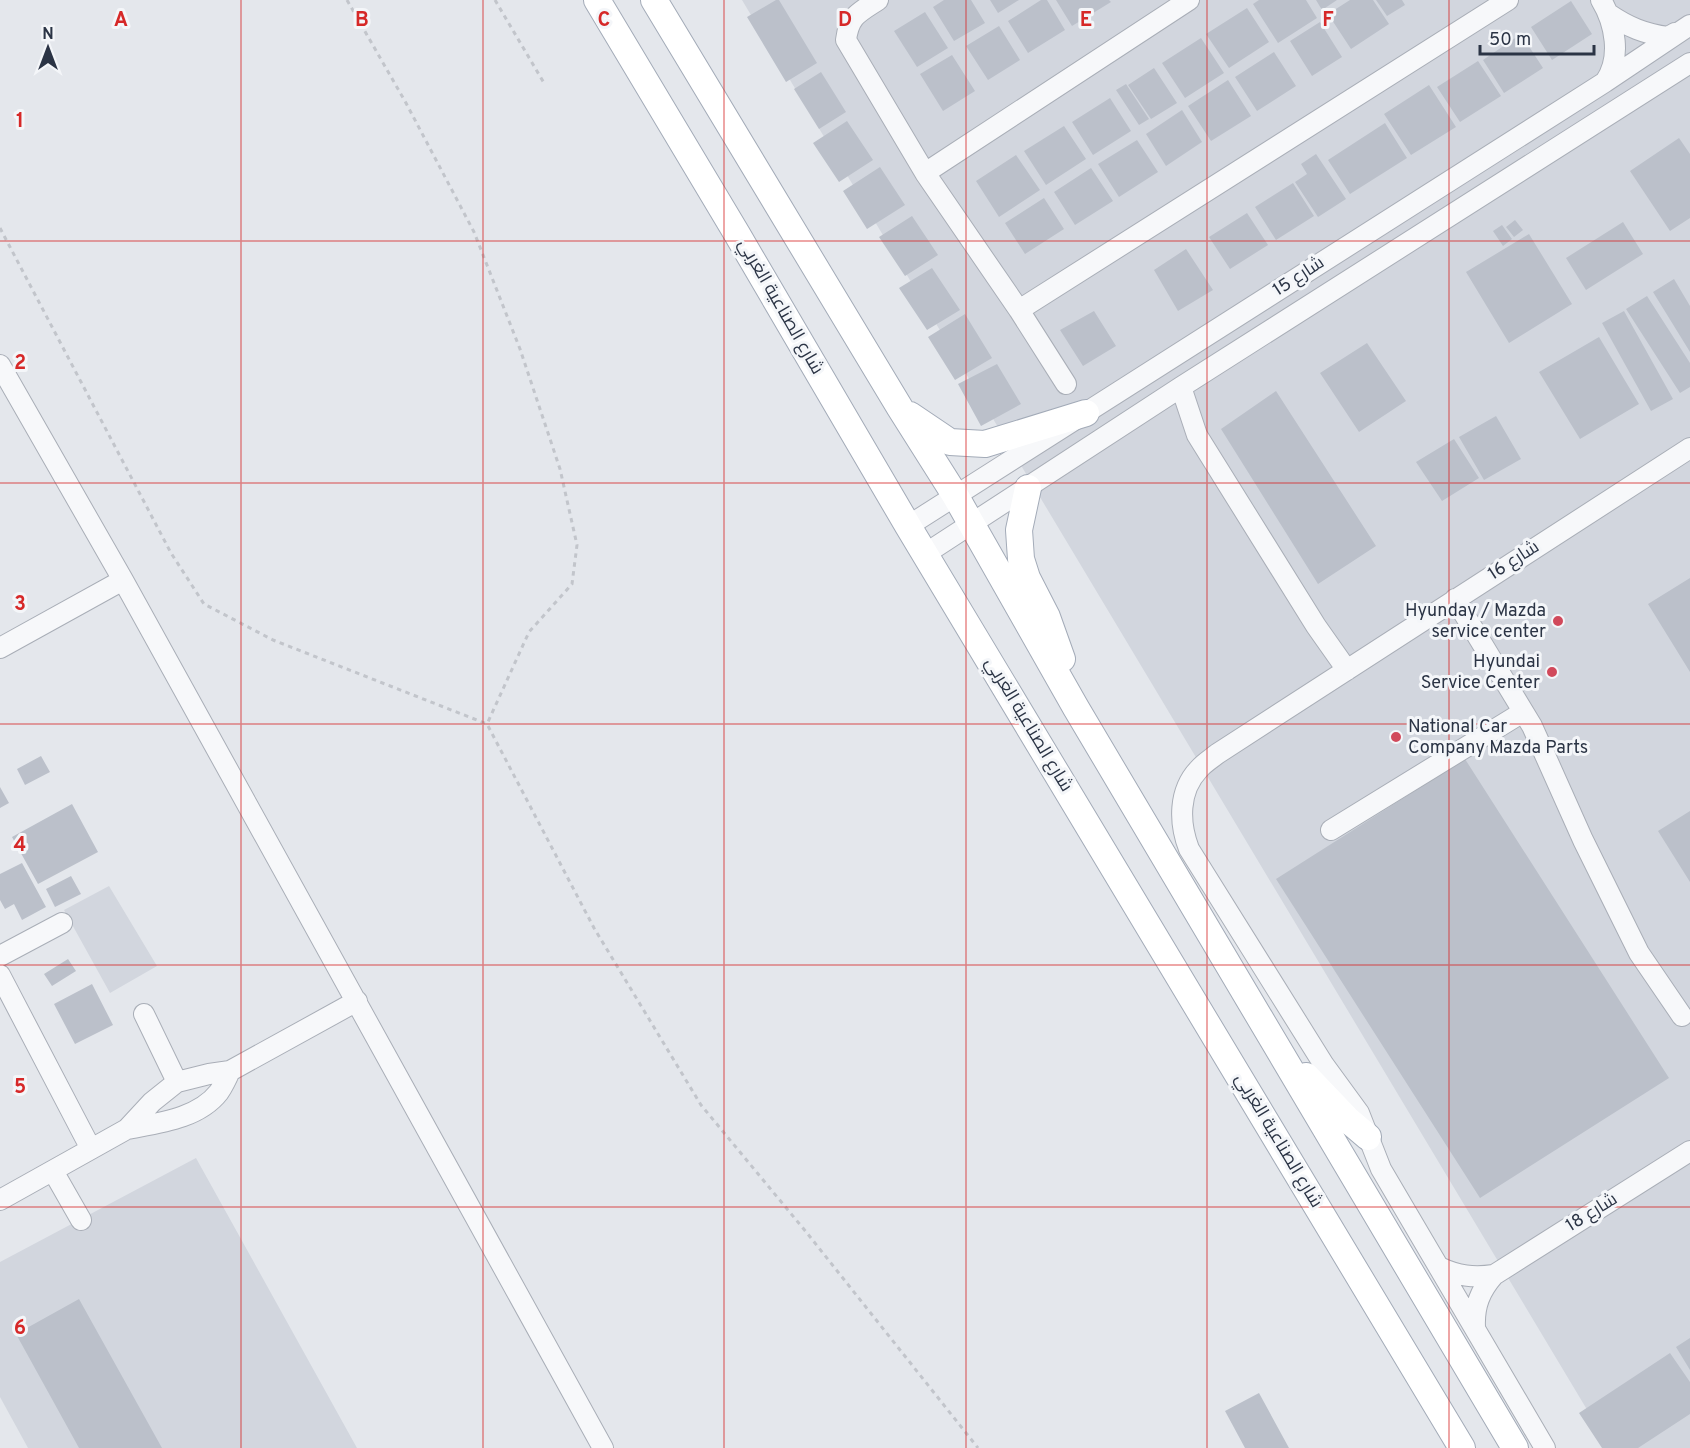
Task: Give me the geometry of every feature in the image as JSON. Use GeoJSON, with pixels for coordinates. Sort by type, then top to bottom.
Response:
{"type":"FeatureCollection","features":[{"type":"Feature","properties":{"kind":"main road","name":"شارع الصناعية الغربي"},"geometry":{"type":"LineString","coordinates":[[597,0],[908,526],[1462,1448]]}},
{"type":"Feature","properties":{"kind":"main road"},"geometry":{"type":"LineString","coordinates":[[654,0],[972,523],[1076,708],[1515,1448]]}},
{"type":"Feature","properties":{"kind":"main road"},"geometry":{"type":"LineString","coordinates":[[900,408],[950,442],[967,444],[985,444],[1086,413]]}},
{"type":"Feature","properties":{"kind":"main road"},"geometry":{"type":"LineString","coordinates":[[1028,488],[1019,530],[1021,560],[1027,578],[1047,616],[1076,708]]}},
{"type":"Feature","properties":{"kind":"main road"},"geometry":{"type":"LineString","coordinates":[[1282,1056],[1316,1085],[1348,1120],[1368,1137]]}},
{"type":"Feature","properties":{"kind":"street"},"geometry":{"type":"LineString","coordinates":[[878,0],[848,23],[846,40],[925,173],[1066,384]]}},
{"type":"Feature","properties":{"kind":"street"},"geometry":{"type":"LineString","coordinates":[[925,173],[1189,0]]}},
{"type":"Feature","properties":{"kind":"street"},"geometry":{"type":"LineString","coordinates":[[1018,310],[1508,0]]}},
{"type":"Feature","properties":{"kind":"street"},"geometry":{"type":"LineString","coordinates":[[1605,7],[1627,26],[1647,34],[1668,38],[1690,24]]}},
{"type":"Feature","properties":{"kind":"street"},"geometry":{"type":"LineString","coordinates":[[1605,7],[1613,33],[1614,52],[1612,71],[1605,82]]}},
{"type":"Feature","properties":{"kind":"street","name":"شارع 15"},"geometry":{"type":"LineString","coordinates":[[908,526],[1605,82],[1690,24]]}},
{"type":"Feature","properties":{"kind":"street","name":"شارع 15"},"geometry":{"type":"LineString","coordinates":[[925,554],[1181,387],[1690,63]]}},
{"type":"Feature","properties":{"kind":"street"},"geometry":{"type":"LineString","coordinates":[[0,365],[123,580],[603,1448]]}},
{"type":"Feature","properties":{"kind":"street"},"geometry":{"type":"LineString","coordinates":[[1181,387],[1197,435],[1316,626],[1347,670]]}},
{"type":"Feature","properties":{"kind":"street","name":"شارع 16"},"geometry":{"type":"LineString","coordinates":[[1368,1137],[1359,1113],[1317,1055],[1189,849],[1182,832],[1181,814],[1189,783],[1198,769],[1217,754],[1690,448]]}},
{"type":"Feature","properties":{"kind":"street"},"geometry":{"type":"LineString","coordinates":[[0,648],[123,580]]}},
{"type":"Feature","properties":{"kind":"street"},"geometry":{"type":"LineString","coordinates":[[1455,599],[1532,726],[1583,840],[1639,953],[1682,1016]]}},
{"type":"Feature","properties":{"kind":"street"},"geometry":{"type":"LineString","coordinates":[[1330,830],[1523,712]]}},
{"type":"Feature","properties":{"kind":"street"},"geometry":{"type":"LineString","coordinates":[[0,956],[62,923]]}},
{"type":"Feature","properties":{"kind":"street"},"geometry":{"type":"LineString","coordinates":[[0,975],[91,1149]]}},
{"type":"Feature","properties":{"kind":"street"},"geometry":{"type":"LineString","coordinates":[[128,1129],[152,1102],[177,1082],[230,1071],[357,1001]]}},
{"type":"Feature","properties":{"kind":"street"},"geometry":{"type":"LineString","coordinates":[[144,1014],[177,1082]]}},
{"type":"Feature","properties":{"kind":"street"},"geometry":{"type":"LineString","coordinates":[[0,1200],[128,1129],[195,1112],[218,1093],[230,1071]]}},
{"type":"Feature","properties":{"kind":"street"},"geometry":{"type":"LineString","coordinates":[[1368,1137],[1381,1169],[1545,1448]]}},
{"type":"Feature","properties":{"kind":"street","name":"شارع 18"},"geometry":{"type":"LineString","coordinates":[[1475,1328],[1474,1313],[1478,1299],[1484,1286],[1494,1275],[1690,1151]]}},
{"type":"Feature","properties":{"kind":"street"},"geometry":{"type":"LineString","coordinates":[[53,1171],[81,1220]]}},
{"type":"Feature","properties":{"kind":"street","name":"شارع 18"},"geometry":{"type":"LineString","coordinates":[[1439,1267],[1466,1277],[1494,1275]]}},
{"type":"Feature","properties":{"kind":"path"},"geometry":{"type":"LineString","coordinates":[[347,0],[406,103],[474,232],[520,349],[560,469],[577,545],[572,584],[529,632],[487,724]]}},
{"type":"Feature","properties":{"kind":"path"},"geometry":{"type":"LineString","coordinates":[[495,0],[544,83]]}},
{"type":"Feature","properties":{"kind":"path"},"geometry":{"type":"LineString","coordinates":[[0,228],[171,553],[204,604],[273,640],[487,724],[594,928],[701,1105],[978,1448]]}},
{"type":"Feature","properties":{"kind":"shaded area"},"geometry":{"type":"Polygon","coordinates":[[[742,0],[1690,0],[1690,1448],[1610,1448],[742,0]]]}},
{"type":"Feature","properties":{"kind":"shaded area"},"geometry":{"type":"Polygon","coordinates":[[[109,886],[157,966],[110,993],[64,910],[109,886]]]}},
{"type":"Feature","properties":{"kind":"shaded area"},"geometry":{"type":"Polygon","coordinates":[[[196,1158],[357,1448],[28,1448],[0,1397],[0,1262],[196,1158]]]}},
{"type":"Feature","properties":{"kind":"building"},"geometry":{"type":"Polygon","coordinates":[[[779,0],[817,63],[786,82],[747,17],[779,0]]]}},
{"type":"Feature","properties":{"kind":"building"},"geometry":{"type":"Polygon","coordinates":[[[944,0],[971,0],[985,23],[954,41],[933,7],[944,0]]]}},
{"type":"Feature","properties":{"kind":"building"},"geometry":{"type":"Polygon","coordinates":[[[990,0],[1019,0],[998,13],[990,0]]]}},
{"type":"Feature","properties":{"kind":"building"},"geometry":{"type":"Polygon","coordinates":[[[1041,0],[1047,0],[1065,30],[1028,53],[1008,21],[1041,0]]]}},
{"type":"Feature","properties":{"kind":"building"},"geometry":{"type":"Polygon","coordinates":[[[1056,0],[1109,0],[1111,2],[1072,26],[1056,0]]]}},
{"type":"Feature","properties":{"kind":"building"},"geometry":{"type":"Polygon","coordinates":[[[1259,0],[1306,0],[1317,18],[1278,43],[1253,4],[1259,0]]]}},
{"type":"Feature","properties":{"kind":"building"},"geometry":{"type":"Polygon","coordinates":[[[1316,0],[1337,0],[1322,10],[1316,0]]]}},
{"type":"Feature","properties":{"kind":"building"},"geometry":{"type":"Polygon","coordinates":[[[1350,0],[1373,0],[1389,24],[1351,49],[1328,14],[1350,0]]]}},
{"type":"Feature","properties":{"kind":"building"},"geometry":{"type":"Polygon","coordinates":[[[1376,0],[1402,0],[1405,5],[1387,16],[1376,0]]]}},
{"type":"Feature","properties":{"kind":"building"},"geometry":{"type":"Polygon","coordinates":[[[1571,1],[1592,34],[1552,60],[1531,27],[1571,1]]]}},
{"type":"Feature","properties":{"kind":"building"},"geometry":{"type":"Polygon","coordinates":[[[1247,8],[1269,42],[1229,68],[1206,34],[1247,8]]]}},
{"type":"Feature","properties":{"kind":"building"},"geometry":{"type":"Polygon","coordinates":[[[925,12],[948,48],[917,67],[894,31],[925,12]]]}},
{"type":"Feature","properties":{"kind":"building"},"geometry":{"type":"Polygon","coordinates":[[[1320,22],[1342,57],[1312,76],[1290,41],[1320,22]]]}},
{"type":"Feature","properties":{"kind":"building"},"geometry":{"type":"Polygon","coordinates":[[[999,26],[1020,60],[988,80],[966,46],[999,26]]]}},
{"type":"Feature","properties":{"kind":"building"},"geometry":{"type":"Polygon","coordinates":[[[1521,34],[1543,68],[1504,93],[1483,60],[1521,34]]]}},
{"type":"Feature","properties":{"kind":"building"},"geometry":{"type":"Polygon","coordinates":[[[1201,38],[1224,73],[1185,98],[1162,63],[1201,38]]]}},
{"type":"Feature","properties":{"kind":"building"},"geometry":{"type":"Polygon","coordinates":[[[1274,52],[1296,86],[1257,111],[1235,77],[1274,52]]]}},
{"type":"Feature","properties":{"kind":"building"},"geometry":{"type":"Polygon","coordinates":[[[952,55],[975,91],[943,111],[920,74],[952,55]]]}},
{"type":"Feature","properties":{"kind":"building"},"geometry":{"type":"Polygon","coordinates":[[[1478,61],[1501,96],[1460,122],[1437,87],[1478,61]]]}},
{"type":"Feature","properties":{"kind":"building"},"geometry":{"type":"Polygon","coordinates":[[[1154,68],[1177,103],[1151,119],[1128,85],[1154,68]]]}},
{"type":"Feature","properties":{"kind":"building"},"geometry":{"type":"Polygon","coordinates":[[[821,72],[846,112],[819,129],[794,89],[821,72]]]}},
{"type":"Feature","properties":{"kind":"building"},"geometry":{"type":"Polygon","coordinates":[[[1228,80],[1251,116],[1211,141],[1188,106],[1228,80]]]}},
{"type":"Feature","properties":{"kind":"building"},"geometry":{"type":"Polygon","coordinates":[[[1126,84],[1149,119],[1139,125],[1116,90],[1126,84]]]}},
{"type":"Feature","properties":{"kind":"building"},"geometry":{"type":"Polygon","coordinates":[[[1429,85],[1456,127],[1411,155],[1384,114],[1429,85]]]}},
{"type":"Feature","properties":{"kind":"building"},"geometry":{"type":"Polygon","coordinates":[[[1110,98],[1131,131],[1093,155],[1072,122],[1110,98]]]}},
{"type":"Feature","properties":{"kind":"building"},"geometry":{"type":"Polygon","coordinates":[[[1182,110],[1202,142],[1166,166],[1146,134],[1182,110]]]}},
{"type":"Feature","properties":{"kind":"building"},"geometry":{"type":"Polygon","coordinates":[[[847,121],[873,160],[839,182],[813,143],[847,121]]]}},
{"type":"Feature","properties":{"kind":"building"},"geometry":{"type":"Polygon","coordinates":[[[1385,123],[1407,158],[1350,194],[1328,160],[1385,123]]]}},
{"type":"Feature","properties":{"kind":"building"},"geometry":{"type":"Polygon","coordinates":[[[1064,126],[1086,159],[1046,185],[1024,151],[1064,126]]]}},
{"type":"Feature","properties":{"kind":"building"},"geometry":{"type":"Polygon","coordinates":[[[1679,138],[1690,154],[1690,218],[1670,231],[1630,171],[1679,138]]]}},
{"type":"Feature","properties":{"kind":"building"},"geometry":{"type":"Polygon","coordinates":[[[1137,140],[1158,172],[1119,197],[1098,164],[1137,140]]]}},
{"type":"Feature","properties":{"kind":"building"},"geometry":{"type":"Polygon","coordinates":[[[1316,154],[1346,199],[1318,217],[1295,182],[1307,174],[1301,164],[1316,154]]]}},
{"type":"Feature","properties":{"kind":"building"},"geometry":{"type":"Polygon","coordinates":[[[1016,155],[1040,190],[999,217],[976,181],[1016,155]]]}},
{"type":"Feature","properties":{"kind":"building"},"geometry":{"type":"Polygon","coordinates":[[[880,167],[905,205],[867,229],[843,191],[880,167]]]}},
{"type":"Feature","properties":{"kind":"building"},"geometry":{"type":"Polygon","coordinates":[[[1091,168],[1113,201],[1075,225],[1054,192],[1091,168]]]}},
{"type":"Feature","properties":{"kind":"building"},"geometry":{"type":"Polygon","coordinates":[[[1293,183],[1314,216],[1276,240],[1255,207],[1293,183]]]}},
{"type":"Feature","properties":{"kind":"building"},"geometry":{"type":"Polygon","coordinates":[[[1044,198],[1064,229],[1025,254],[1005,223],[1044,198]]]}},
{"type":"Feature","properties":{"kind":"building"},"geometry":{"type":"Polygon","coordinates":[[[1247,213],[1268,245],[1230,269],[1209,237],[1247,213]]]}},
{"type":"Feature","properties":{"kind":"building"},"geometry":{"type":"Polygon","coordinates":[[[912,216],[938,255],[905,276],[879,237],[912,216]]]}},
{"type":"Feature","properties":{"kind":"building"},"geometry":{"type":"Polygon","coordinates":[[[1515,220],[1523,230],[1514,237],[1506,227],[1515,220]]]}},
{"type":"Feature","properties":{"kind":"building"},"geometry":{"type":"Polygon","coordinates":[[[1623,222],[1643,254],[1586,290],[1566,258],[1623,222]]]}},
{"type":"Feature","properties":{"kind":"building"},"geometry":{"type":"Polygon","coordinates":[[[1502,225],[1512,239],[1503,246],[1493,231],[1502,225]]]}},
{"type":"Feature","properties":{"kind":"building"},"geometry":{"type":"Polygon","coordinates":[[[1529,234],[1572,304],[1509,343],[1466,272],[1529,234]]]}},
{"type":"Feature","properties":{"kind":"building"},"geometry":{"type":"Polygon","coordinates":[[[1186,249],[1213,290],[1178,311],[1154,270],[1186,249]]]}},
{"type":"Feature","properties":{"kind":"building"},"geometry":{"type":"Polygon","coordinates":[[[932,268],[960,310],[927,330],[899,288],[932,268]]]}},
{"type":"Feature","properties":{"kind":"building"},"geometry":{"type":"Polygon","coordinates":[[[1674,279],[1690,306],[1690,352],[1653,292],[1674,279]]]}},
{"type":"Feature","properties":{"kind":"building"},"geometry":{"type":"Polygon","coordinates":[[[1647,296],[1690,363],[1690,387],[1680,393],[1626,309],[1647,296]]]}},
{"type":"Feature","properties":{"kind":"building"},"geometry":{"type":"Polygon","coordinates":[[[1094,311],[1116,346],[1083,366],[1060,330],[1094,311]]]}},
{"type":"Feature","properties":{"kind":"building"},"geometry":{"type":"Polygon","coordinates":[[[1624,311],[1673,399],[1651,411],[1602,323],[1624,311]]]}},
{"type":"Feature","properties":{"kind":"building"},"geometry":{"type":"Polygon","coordinates":[[[965,314],[992,358],[955,380],[928,337],[965,314]]]}},
{"type":"Feature","properties":{"kind":"building"},"geometry":{"type":"Polygon","coordinates":[[[1599,337],[1639,404],[1580,439],[1539,372],[1599,337]]]}},
{"type":"Feature","properties":{"kind":"building"},"geometry":{"type":"Polygon","coordinates":[[[1367,343],[1406,401],[1359,432],[1320,373],[1367,343]]]}},
{"type":"Feature","properties":{"kind":"building"},"geometry":{"type":"Polygon","coordinates":[[[997,364],[1021,404],[981,426],[958,384],[997,364]]]}},
{"type":"Feature","properties":{"kind":"building"},"geometry":{"type":"Polygon","coordinates":[[[1276,391],[1376,546],[1318,584],[1221,429],[1276,391]]]}},
{"type":"Feature","properties":{"kind":"building"},"geometry":{"type":"Polygon","coordinates":[[[1496,416],[1521,459],[1484,480],[1459,437],[1496,416]]]}},
{"type":"Feature","properties":{"kind":"building"},"geometry":{"type":"Polygon","coordinates":[[[1454,439],[1479,478],[1442,501],[1416,462],[1454,439]]]}},
{"type":"Feature","properties":{"kind":"building"},"geometry":{"type":"Polygon","coordinates":[[[1690,578],[1690,672],[1648,604],[1690,578]]]}},
{"type":"Feature","properties":{"kind":"building"},"geometry":{"type":"Polygon","coordinates":[[[41,756],[50,772],[25,785],[17,769],[41,756]]]}},
{"type":"Feature","properties":{"kind":"building"},"geometry":{"type":"Polygon","coordinates":[[[1465,759],[1669,1078],[1480,1198],[1276,879],[1465,759]]]}},
{"type":"Feature","properties":{"kind":"building"},"geometry":{"type":"Polygon","coordinates":[[[0,787],[9,803],[0,808],[0,787]]]}},
{"type":"Feature","properties":{"kind":"building"},"geometry":{"type":"Polygon","coordinates":[[[72,804],[98,852],[38,884],[12,837],[72,804]]]}},
{"type":"Feature","properties":{"kind":"building"},"geometry":{"type":"Polygon","coordinates":[[[1690,811],[1690,882],[1658,831],[1690,811]]]}},
{"type":"Feature","properties":{"kind":"building"},"geometry":{"type":"Polygon","coordinates":[[[22,863],[46,907],[22,920],[14,904],[5,909],[0,900],[0,874],[22,863]]]}},
{"type":"Feature","properties":{"kind":"building"},"geometry":{"type":"Polygon","coordinates":[[[71,876],[81,894],[55,907],[46,889],[71,876]]]}},
{"type":"Feature","properties":{"kind":"building"},"geometry":{"type":"Polygon","coordinates":[[[68,959],[76,971],[52,986],[44,974],[68,959]]]}},
{"type":"Feature","properties":{"kind":"building"},"geometry":{"type":"Polygon","coordinates":[[[92,984],[113,1025],[75,1044],[54,1004],[92,984]]]}},
{"type":"Feature","properties":{"kind":"building"},"geometry":{"type":"Polygon","coordinates":[[[79,1299],[162,1448],[79,1448],[16,1334],[79,1299]]]}},
{"type":"Feature","properties":{"kind":"building"},"geometry":{"type":"Polygon","coordinates":[[[1690,1338],[1690,1370],[1676,1347],[1690,1338]]]}},
{"type":"Feature","properties":{"kind":"building"},"geometry":{"type":"Polygon","coordinates":[[[1670,1353],[1690,1382],[1690,1414],[1638,1448],[1602,1448],[1579,1413],[1670,1353]]]}},
{"type":"Feature","properties":{"kind":"building"},"geometry":{"type":"Polygon","coordinates":[[[1259,1393],[1289,1448],[1245,1448],[1225,1411],[1259,1393]]]}},
{"type":"Feature","properties":{"kind":"place","name":"Hyunday / Mazda service center"},"geometry":{"type":"Point","coordinates":[1558,621]}},
{"type":"Feature","properties":{"kind":"place","name":"Hyundai Service Center"},"geometry":{"type":"Point","coordinates":[1552,672]}},
{"type":"Feature","properties":{"kind":"place","name":"National Car Company Mazda Parts"},"geometry":{"type":"Point","coordinates":[1396,737]}}]}
